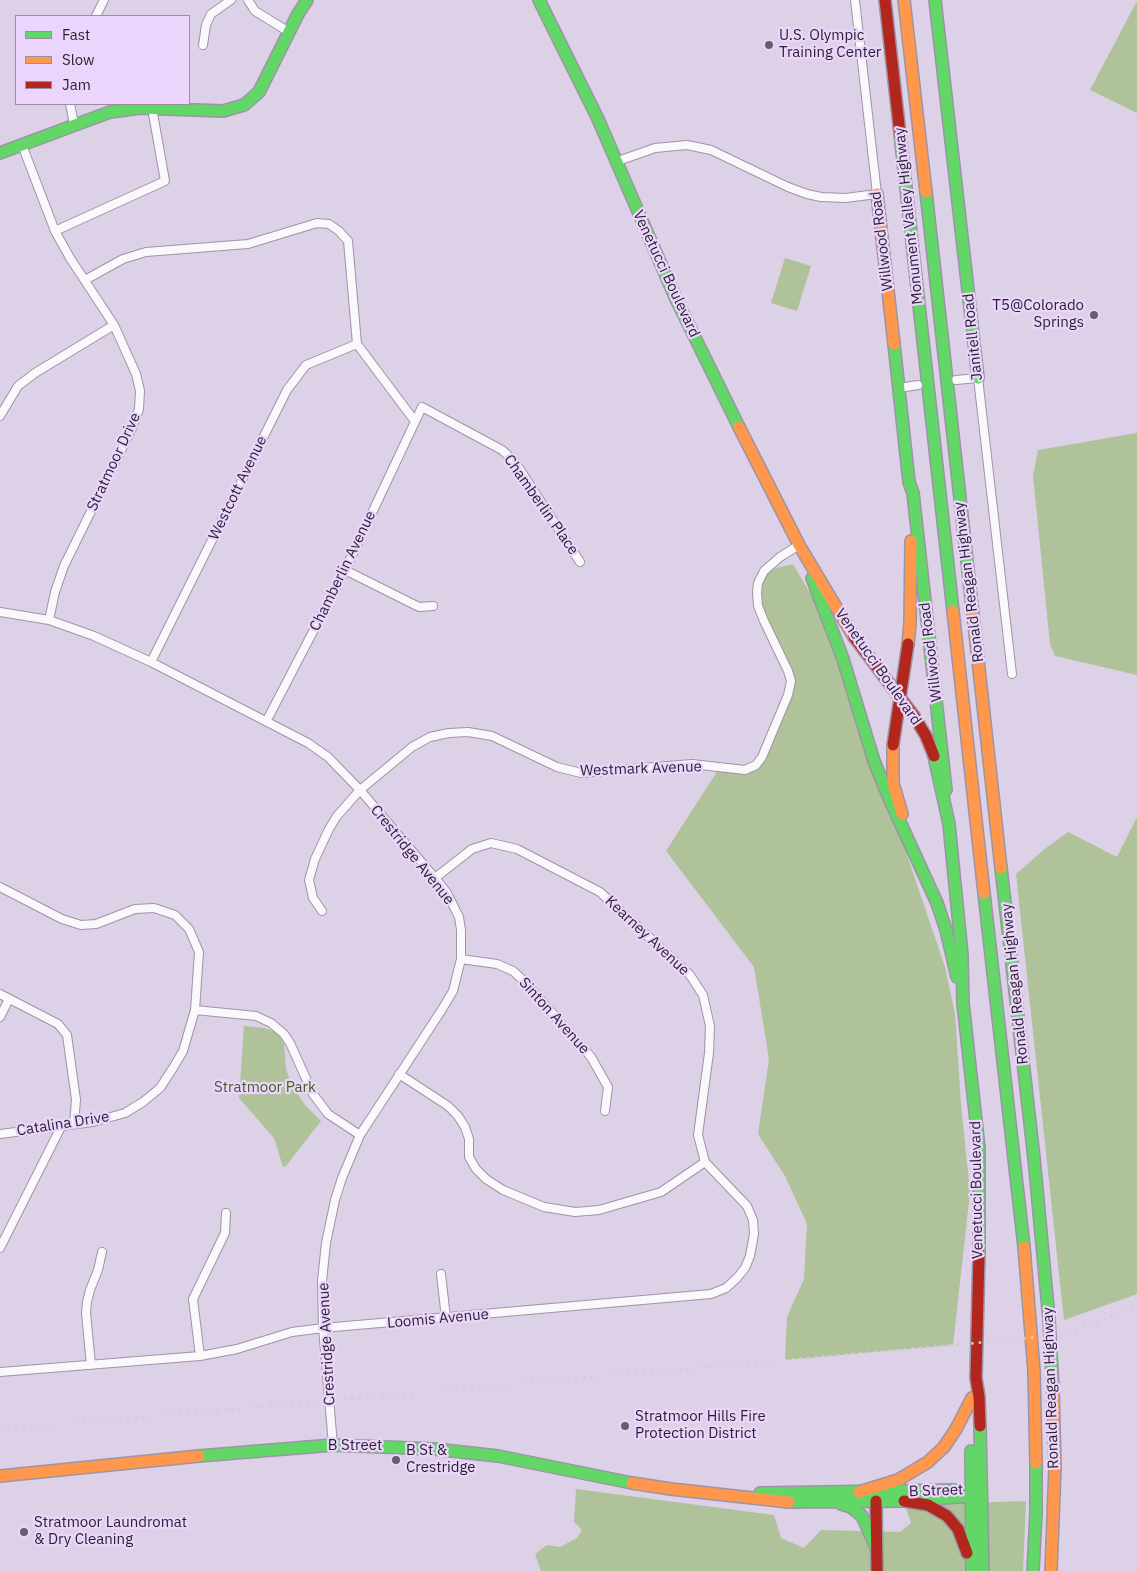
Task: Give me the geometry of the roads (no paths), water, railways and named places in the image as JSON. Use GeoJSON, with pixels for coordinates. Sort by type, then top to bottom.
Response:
{"type":"FeatureCollection","features":[{"type":"Feature","properties":{"kind":"main road"},"geometry":{"type":"LineString","coordinates":[[0,152],[110,112],[152,108],[223,111],[244,105],[259,92],[298,14],[307,0]]}},
{"type":"Feature","properties":{"kind":"main road","name":"Venetucci Boulevard"},"geometry":{"type":"LineString","coordinates":[[540,0],[579,78],[676,299],[723,397],[800,545],[850,631],[914,716],[926,736],[934,756],[949,824],[962,955],[963,1003],[979,1148],[980,1217],[976,1378],[972,1398],[974,1493]]}},
{"type":"Feature","properties":{"kind":"main road","name":"Monument Valley Highway"},"geometry":{"type":"LineString","coordinates":[[885,0],[932,432]]}},
{"type":"Feature","properties":{"kind":"main road","name":"Monument Valley Highway"},"geometry":{"type":"LineString","coordinates":[[904,0],[948,400]]}},
{"type":"Feature","properties":{"kind":"main road","name":"Janitell Road"},"geometry":{"type":"LineString","coordinates":[[935,0],[978,378]]}},
{"type":"Feature","properties":{"kind":"main road","name":"Willwood Road"},"geometry":{"type":"LineString","coordinates":[[877,194],[909,482],[908,495],[912,555],[910,623],[893,745],[893,783],[914,850]]}},
{"type":"Feature","properties":{"kind":"main road","name":"Ronald Reagan Highway"},"geometry":{"type":"LineString","coordinates":[[948,400],[1034,1158],[1045,1277],[1052,1366],[1055,1448],[1051,1571]]}},
{"type":"Feature","properties":{"kind":"main road","name":"Ronald Reagan Highway"},"geometry":{"type":"LineString","coordinates":[[932,432],[1030,1313],[1036,1430],[1036,1513],[1033,1571]]}},
{"type":"Feature","properties":{"kind":"main road","name":"Willwood Road"},"geometry":{"type":"LineString","coordinates":[[909,482],[913,494],[949,824]]}},
{"type":"Feature","properties":{"kind":"main road","name":"Venetucci Boulevard"},"geometry":{"type":"LineString","coordinates":[[800,545],[843,659],[874,761],[940,912],[963,1003]]}},
{"type":"Feature","properties":{"kind":"main road","name":"Venetucci Boulevard"},"geometry":{"type":"LineString","coordinates":[[974,1493],[979,1396],[976,1378]]}},
{"type":"Feature","properties":{"kind":"main road"},"geometry":{"type":"LineString","coordinates":[[859,1492],[898,1480],[928,1462],[944,1446],[956,1430],[972,1398]]}},
{"type":"Feature","properties":{"kind":"main road","name":"B Street"},"geometry":{"type":"LineString","coordinates":[[0,1476],[333,1445],[416,1447],[469,1452],[615,1480],[789,1502],[904,1501],[974,1493]]}},
{"type":"Feature","properties":{"kind":"main road","name":"B Street"},"geometry":{"type":"LineString","coordinates":[[707,1493],[974,1493]]}},
{"type":"Feature","properties":{"kind":"main road"},"geometry":{"type":"LineString","coordinates":[[971,1571],[974,1493]]}},
{"type":"Feature","properties":{"kind":"main road"},"geometry":{"type":"LineString","coordinates":[[974,1493],[983,1571]]}},
{"type":"Feature","properties":{"kind":"main road"},"geometry":{"type":"LineString","coordinates":[[876,1501],[878,1571]]}},
{"type":"Feature","properties":{"kind":"main road"},"geometry":{"type":"LineString","coordinates":[[904,1501],[934,1507],[953,1521],[965,1545],[971,1571]]}},
{"type":"Feature","properties":{"kind":"main road"},"geometry":{"type":"LineString","coordinates":[[835,1502],[851,1507],[862,1516],[877,1548]]}},
{"type":"Feature","properties":{"kind":"street"},"geometry":{"type":"LineString","coordinates":[[96,15],[104,0]]}},
{"type":"Feature","properties":{"kind":"street"},"geometry":{"type":"LineString","coordinates":[[203,46],[206,25],[211,14],[231,0]]}},
{"type":"Feature","properties":{"kind":"street"},"geometry":{"type":"LineString","coordinates":[[248,0],[256,11],[289,32]]}},
{"type":"Feature","properties":{"kind":"street","name":"Willwood Road"},"geometry":{"type":"LineString","coordinates":[[855,0],[877,194]]}},
{"type":"Feature","properties":{"kind":"street"},"geometry":{"type":"LineString","coordinates":[[70,105],[74,124]]}},
{"type":"Feature","properties":{"kind":"street"},"geometry":{"type":"LineString","coordinates":[[55,230],[165,181],[152,108]]}},
{"type":"Feature","properties":{"kind":"street","name":"Stratmoor Drive"},"geometry":{"type":"LineString","coordinates":[[22,144],[55,230],[70,258],[114,325],[136,374],[140,391],[139,409],[132,428],[64,566],[55,592],[49,620]]}},
{"type":"Feature","properties":{"kind":"street"},"geometry":{"type":"LineString","coordinates":[[616,162],[655,148],[687,145],[724,155],[788,187],[807,194],[838,198],[877,194]]}},
{"type":"Feature","properties":{"kind":"street"},"geometry":{"type":"LineString","coordinates":[[85,280],[123,259],[146,252],[248,244],[317,223],[329,224],[340,231],[348,242],[357,344],[414,420]]}},
{"type":"Feature","properties":{"kind":"street"},"geometry":{"type":"LineString","coordinates":[[0,416],[18,386],[35,373],[114,325]]}},
{"type":"Feature","properties":{"kind":"street","name":"Westcott Avenue"},"geometry":{"type":"LineString","coordinates":[[152,662],[286,390],[306,365],[357,344]]}},
{"type":"Feature","properties":{"kind":"street"},"geometry":{"type":"LineString","coordinates":[[956,380],[978,378]]}},
{"type":"Feature","properties":{"kind":"street","name":"Janitell Road"},"geometry":{"type":"LineString","coordinates":[[978,378],[1012,674]]}},
{"type":"Feature","properties":{"kind":"street"},"geometry":{"type":"LineString","coordinates":[[899,388],[918,385]]}},
{"type":"Feature","properties":{"kind":"street","name":"Chamberlin Avenue"},"geometry":{"type":"LineString","coordinates":[[267,720],[345,570],[414,420],[422,407]]}},
{"type":"Feature","properties":{"kind":"street","name":"Chamberlin Place"},"geometry":{"type":"LineString","coordinates":[[422,407],[502,450],[515,462],[580,562]]}},
{"type":"Feature","properties":{"kind":"street","name":"Westmark Avenue"},"geometry":{"type":"LineString","coordinates":[[322,911],[313,898],[309,880],[315,858],[329,829],[360,790],[412,746],[430,738],[449,733],[468,732],[492,736],[557,767],[581,773],[692,764],[745,770],[756,765],[766,748],[788,695],[791,681],[760,612],[756,593],[758,583],[764,571],[800,545]]}},
{"type":"Feature","properties":{"kind":"street"},"geometry":{"type":"LineString","coordinates":[[345,570],[420,608],[432,606]]}},
{"type":"Feature","properties":{"kind":"street","name":"Crestridge Avenue"},"geometry":{"type":"LineString","coordinates":[[0,612],[49,620],[94,636],[152,662],[308,742],[328,757],[360,790],[447,893],[458,917],[462,937],[461,959],[450,996],[360,1135],[342,1178],[336,1200],[326,1243],[322,1281],[333,1445]]}},
{"type":"Feature","properties":{"kind":"street","name":"Kearney Avenue"},"geometry":{"type":"LineString","coordinates":[[435,878],[472,849],[491,843],[517,849],[600,892],[690,975],[703,996],[710,1026],[709,1053],[698,1135],[705,1162]]}},
{"type":"Feature","properties":{"kind":"street","name":"Catalina Drive"},"geometry":{"type":"LineString","coordinates":[[0,886],[62,919],[81,925],[96,924],[135,910],[154,908],[175,916],[190,929],[198,952],[195,1010],[183,1050],[160,1088],[125,1114],[93,1122],[0,1134]]}},
{"type":"Feature","properties":{"kind":"street","name":"Sinton Avenue"},"geometry":{"type":"LineString","coordinates":[[461,959],[497,964],[513,971],[525,982],[592,1057],[608,1087],[605,1111]]}},
{"type":"Feature","properties":{"kind":"street"},"geometry":{"type":"LineString","coordinates":[[0,994],[58,1024],[67,1035],[76,1100],[74,1124]]}},
{"type":"Feature","properties":{"kind":"street"},"geometry":{"type":"LineString","coordinates":[[0,1017],[9,999]]}},
{"type":"Feature","properties":{"kind":"street"},"geometry":{"type":"LineString","coordinates":[[195,1010],[256,1016],[271,1023],[284,1034],[290,1043],[313,1094],[328,1114],[360,1135]]}},
{"type":"Feature","properties":{"kind":"street"},"geometry":{"type":"LineString","coordinates":[[399,1074],[448,1106],[458,1116],[465,1127],[469,1139],[469,1157],[476,1169],[486,1179],[503,1190],[544,1208],[576,1212],[599,1210],[661,1192],[705,1162]]}},
{"type":"Feature","properties":{"kind":"street"},"geometry":{"type":"LineString","coordinates":[[0,1248],[62,1125]]}},
{"type":"Feature","properties":{"kind":"street","name":"Loomis Avenue"},"geometry":{"type":"LineString","coordinates":[[0,1372],[200,1356],[237,1349],[292,1332],[324,1328],[711,1294],[726,1288],[745,1268],[750,1256],[754,1234],[753,1220],[747,1206],[705,1162]]}},
{"type":"Feature","properties":{"kind":"street"},"geometry":{"type":"LineString","coordinates":[[200,1356],[194,1299],[225,1233],[226,1213]]}},
{"type":"Feature","properties":{"kind":"street"},"geometry":{"type":"LineString","coordinates":[[91,1365],[86,1302],[98,1270],[102,1252]]}},
{"type":"Feature","properties":{"kind":"street"},"geometry":{"type":"LineString","coordinates":[[441,1274],[446,1318]]}},
{"type":"Feature","properties":{"kind":"railway"},"geometry":{"type":"LineString","coordinates":[[0,1430],[1010,1340],[1045,1336],[1073,1330],[1103,1320],[1137,1304]]}},
{"type":"Feature","properties":{"kind":"place","name":"U.S. Olympic Training Center"},"geometry":{"type":"Point","coordinates":[769,45]}},
{"type":"Feature","properties":{"kind":"place","name":"T5@Colorado Springs"},"geometry":{"type":"Point","coordinates":[1094,315]}},
{"type":"Feature","properties":{"kind":"place","name":"Stratmoor Hills Fire Protection District"},"geometry":{"type":"Point","coordinates":[625,1426]}},
{"type":"Feature","properties":{"kind":"place","name":"B St & Crestridge"},"geometry":{"type":"Point","coordinates":[396,1460]}},
{"type":"Feature","properties":{"kind":"place","name":"Stratmoor Laundromat & Dry Cleaning"},"geometry":{"type":"Point","coordinates":[24,1532]}},
{"type":"Feature","properties":{"kind":"park label","name":"Stratmoor Park"},"geometry":{"type":"Point","coordinates":[265,1088]}}]}
